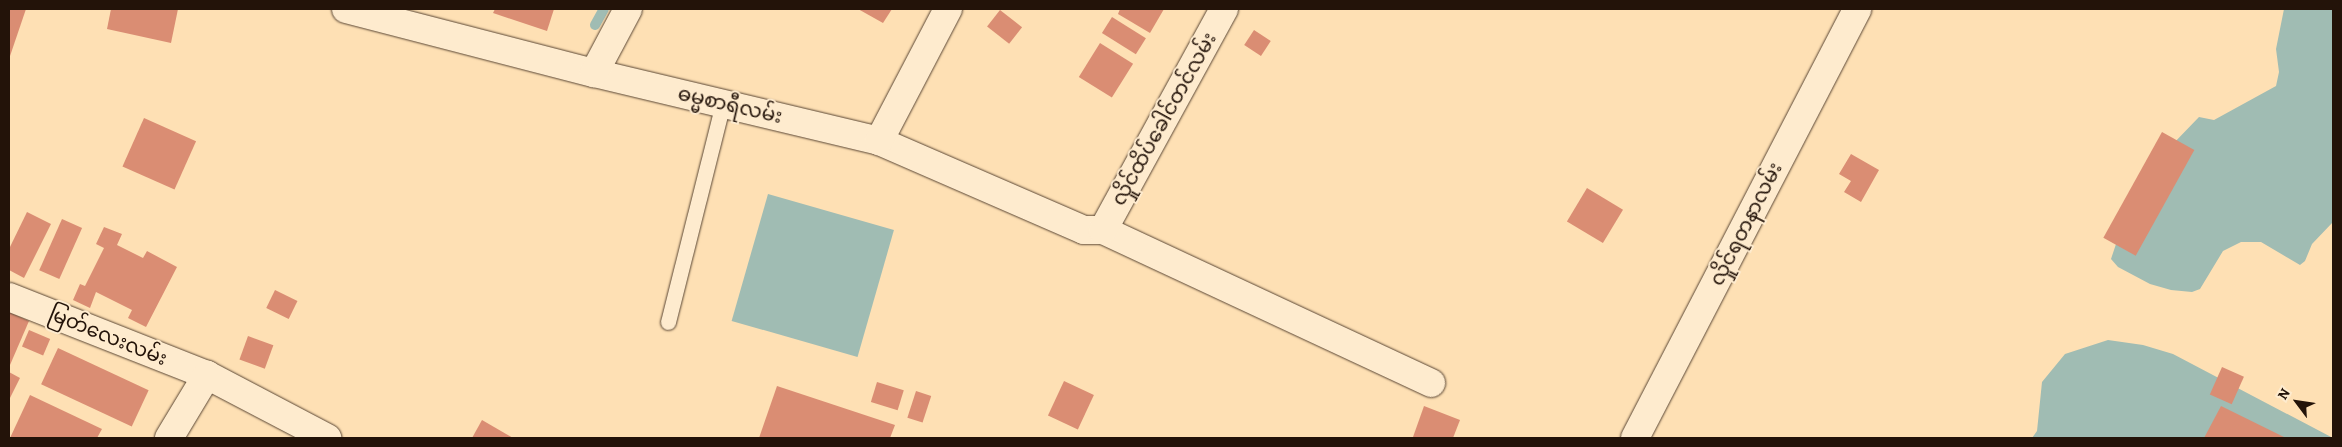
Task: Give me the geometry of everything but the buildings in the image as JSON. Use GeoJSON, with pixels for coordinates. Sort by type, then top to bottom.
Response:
{"type":"FeatureCollection","features":[{"type":"Feature","properties":{"kind":"street","name":"ဓမ္မစာရီလမ်း"},"geometry":{"type":"LineString","coordinates":[[346,9],[594,74],[879,141],[1084,230],[1103,230],[1431,383]]}},
{"type":"Feature","properties":{"kind":"street"},"geometry":{"type":"LineString","coordinates":[[594,74],[628,9]]}},
{"type":"Feature","properties":{"kind":"street"},"geometry":{"type":"LineString","coordinates":[[879,141],[948,9]]}},
{"type":"Feature","properties":{"kind":"street","name":"လှိုင်ထိပ်ခေါင်တင်လမ်း"},"geometry":{"type":"LineString","coordinates":[[1103,230],[1224,9]]}},
{"type":"Feature","properties":{"kind":"street","name":"လှိုင်ရတနာလမ်း"},"geometry":{"type":"LineString","coordinates":[[1635,438],[1857,9]]}},
{"type":"Feature","properties":{"kind":"street","name":"မြတ်လေးလမ်း"},"geometry":{"type":"LineString","coordinates":[[9,297],[207,375],[327,438]]}},
{"type":"Feature","properties":{"kind":"street"},"geometry":{"type":"LineString","coordinates":[[170,438],[207,375]]}},
{"type":"Feature","properties":{"kind":"lane"},"geometry":{"type":"LineString","coordinates":[[668,322],[723,103]]}},
{"type":"Feature","properties":{"kind":"water"},"geometry":{"type":"Polygon","coordinates":[[[2284,9],[2333,9],[2333,222],[2312,244],[2305,261],[2300,265],[2261,242],[2241,242],[2223,251],[2200,289],[2192,292],[2171,290],[2150,284],[2118,267],[2111,259],[2120,232],[2171,146],[2199,117],[2214,120],[2276,86],[2279,72],[2276,49],[2284,9]]]}},
{"type":"Feature","properties":{"kind":"water"},"geometry":{"type":"Polygon","coordinates":[[[768,194],[894,230],[858,357],[732,321],[768,194]]]}},
{"type":"Feature","properties":{"kind":"water"},"geometry":{"type":"Polygon","coordinates":[[[2108,340],[2143,345],[2173,354],[2333,438],[2032,438],[2037,431],[2042,382],[2065,354],[2108,340]]]}},
{"type":"Feature","properties":{"kind":"waterway"},"geometry":{"type":"LineString","coordinates":[[595,25],[604,9]]}}]}
